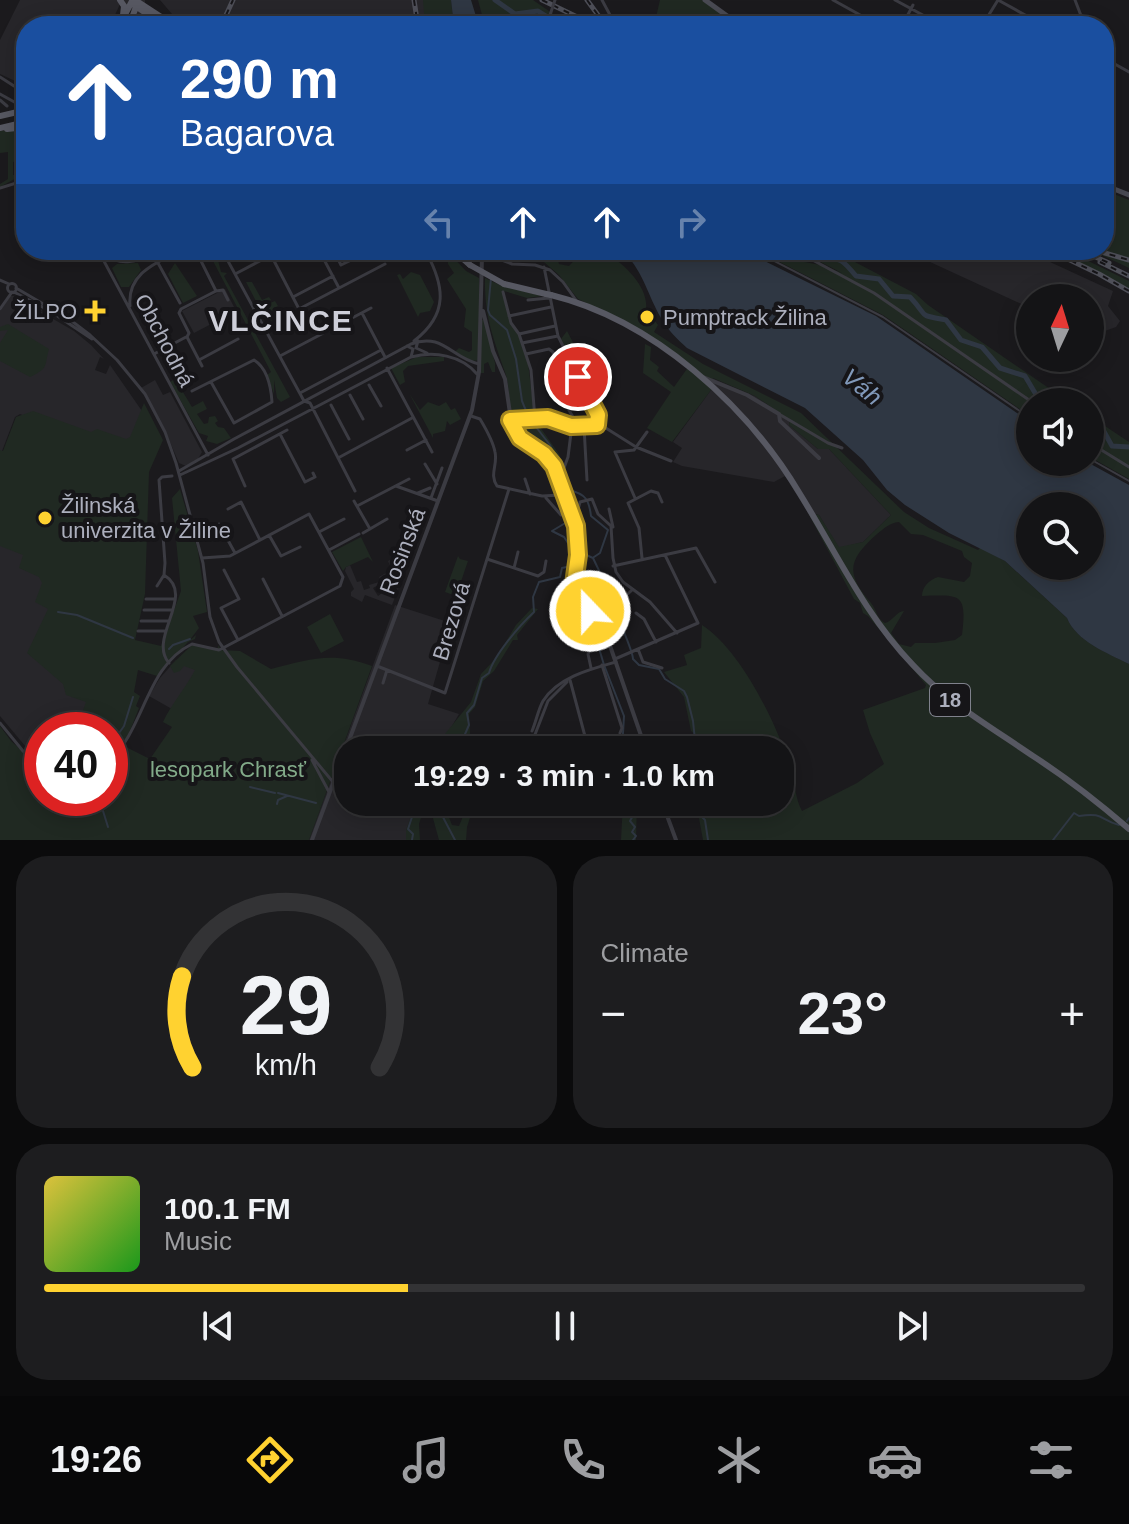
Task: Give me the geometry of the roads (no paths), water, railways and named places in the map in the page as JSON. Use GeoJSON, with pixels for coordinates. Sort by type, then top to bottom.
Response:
{"type":"FeatureCollection","features":[{"type":"Feature","properties":{"kind":"main road"},"geometry":{"type":"LineString","coordinates":[[705,0],[727,16]]}},
{"type":"Feature","properties":{"kind":"main road"},"geometry":{"type":"LineString","coordinates":[[133,1],[155,16]]}},
{"type":"Feature","properties":{"kind":"main road"},"geometry":{"type":"LineString","coordinates":[[2,115],[7,106],[16,107]]}},
{"type":"Feature","properties":{"kind":"main road","name":"18"},"geometry":{"type":"LineString","coordinates":[[464,260],[504,288],[566,299],[623,323],[701,376],[754,429],[780,463],[868,610],[907,659],[959,707],[1057,773],[1129,829]]}},
{"type":"Feature","properties":{"kind":"street"},"geometry":{"type":"LineString","coordinates":[[833,0],[862,16]]}},
{"type":"Feature","properties":{"kind":"street"},"geometry":{"type":"LineString","coordinates":[[895,0],[927,16]]}},
{"type":"Feature","properties":{"kind":"street"},"geometry":{"type":"LineString","coordinates":[[998,0],[1024,16]]}},
{"type":"Feature","properties":{"kind":"street"},"geometry":{"type":"LineString","coordinates":[[907,16],[912,7]]}},
{"type":"Feature","properties":{"kind":"street"},"geometry":{"type":"LineString","coordinates":[[0,77],[14,86]]}},
{"type":"Feature","properties":{"kind":"street"},"geometry":{"type":"LineString","coordinates":[[0,100],[7,106]]}},
{"type":"Feature","properties":{"kind":"street","name":"Obchodná"},"geometry":{"type":"LineString","coordinates":[[104,260],[209,457]]}},
{"type":"Feature","properties":{"kind":"street"},"geometry":{"type":"LineString","coordinates":[[114,260],[119,262]]}},
{"type":"Feature","properties":{"kind":"street"},"geometry":{"type":"LineString","coordinates":[[110,272],[111,267],[119,262],[140,260],[140,267],[145,270]]}},
{"type":"Feature","properties":{"kind":"street"},"geometry":{"type":"LineString","coordinates":[[131,310],[131,288],[136,279],[163,260]]}},
{"type":"Feature","properties":{"kind":"street"},"geometry":{"type":"LineString","coordinates":[[200,260],[216,291]]}},
{"type":"Feature","properties":{"kind":"street"},"geometry":{"type":"LineString","coordinates":[[228,260],[304,401],[309,402],[355,491]]}},
{"type":"Feature","properties":{"kind":"street"},"geometry":{"type":"LineString","coordinates":[[235,273],[261,260]]}},
{"type":"Feature","properties":{"kind":"street"},"geometry":{"type":"LineString","coordinates":[[274,260],[299,309],[385,264]]}},
{"type":"Feature","properties":{"kind":"street"},"geometry":{"type":"LineString","coordinates":[[324,260],[339,288]]}},
{"type":"Feature","properties":{"kind":"street"},"geometry":{"type":"LineString","coordinates":[[409,345],[428,330],[437,315],[441,295],[429,260]]}},
{"type":"Feature","properties":{"kind":"street","name":"Rosinská"},"geometry":{"type":"LineString","coordinates":[[350,736],[470,416],[479,378],[484,260]]}},
{"type":"Feature","properties":{"kind":"street"},"geometry":{"type":"LineString","coordinates":[[501,260],[544,267],[557,276],[578,303]]}},
{"type":"Feature","properties":{"kind":"street"},"geometry":{"type":"LineString","coordinates":[[772,260],[883,317],[1016,408]]}},
{"type":"Feature","properties":{"kind":"street"},"geometry":{"type":"LineString","coordinates":[[813,260],[874,293],[1016,391]]}},
{"type":"Feature","properties":{"kind":"street"},"geometry":{"type":"LineString","coordinates":[[158,263],[180,303]]}},
{"type":"Feature","properties":{"kind":"street"},"geometry":{"type":"LineString","coordinates":[[544,267],[558,336],[596,412],[597,425]]}},
{"type":"Feature","properties":{"kind":"street"},"geometry":{"type":"LineString","coordinates":[[293,297],[333,276]]}},
{"type":"Feature","properties":{"kind":"street"},"geometry":{"type":"LineString","coordinates":[[0,282],[99,343],[124,367],[147,398],[165,432],[179,473],[202,558],[209,613],[219,642],[333,782]]}},
{"type":"Feature","properties":{"kind":"street"},"geometry":{"type":"LineString","coordinates":[[120,289],[131,288]]}},
{"type":"Feature","properties":{"kind":"street"},"geometry":{"type":"LineString","coordinates":[[504,288],[511,323],[519,334],[532,379],[531,419]]}},
{"type":"Feature","properties":{"kind":"street"},"geometry":{"type":"LineString","coordinates":[[0,309],[11,289]]}},
{"type":"Feature","properties":{"kind":"street"},"geometry":{"type":"LineString","coordinates":[[202,366],[187,337],[189,333],[180,314],[181,309],[216,291],[223,290],[228,300]]}},
{"type":"Feature","properties":{"kind":"street"},"geometry":{"type":"LineString","coordinates":[[566,299],[570,291]]}},
{"type":"Feature","properties":{"kind":"street"},"geometry":{"type":"LineString","coordinates":[[528,300],[549,296]]}},
{"type":"Feature","properties":{"kind":"street"},"geometry":{"type":"LineString","coordinates":[[482,305],[493,351],[505,379],[510,420],[520,438],[552,463],[573,516],[579,544],[574,584],[605,633],[641,736]]}},
{"type":"Feature","properties":{"kind":"street"},"geometry":{"type":"LineString","coordinates":[[509,316],[551,307]]}},
{"type":"Feature","properties":{"kind":"street"},"geometry":{"type":"LineString","coordinates":[[280,356],[371,308]]}},
{"type":"Feature","properties":{"kind":"street"},"geometry":{"type":"LineString","coordinates":[[362,313],[385,357]]}},
{"type":"Feature","properties":{"kind":"street"},"geometry":{"type":"LineString","coordinates":[[519,334],[555,325]]}},
{"type":"Feature","properties":{"kind":"street"},"geometry":{"type":"LineString","coordinates":[[428,330],[427,335],[433,340],[479,365]]}},
{"type":"Feature","properties":{"kind":"street"},"geometry":{"type":"LineString","coordinates":[[522,343],[558,336]]}},
{"type":"Feature","properties":{"kind":"street"},"geometry":{"type":"LineString","coordinates":[[154,354],[187,337]]}},
{"type":"Feature","properties":{"kind":"street"},"geometry":{"type":"LineString","coordinates":[[199,360],[238,339]]}},
{"type":"Feature","properties":{"kind":"street"},"geometry":{"type":"LineString","coordinates":[[179,473],[238,436],[385,357],[418,341],[433,340]]}},
{"type":"Feature","properties":{"kind":"street"},"geometry":{"type":"LineString","coordinates":[[418,341],[416,348],[429,354]]}},
{"type":"Feature","properties":{"kind":"street"},"geometry":{"type":"LineString","coordinates":[[409,345],[413,349],[411,357]]}},
{"type":"Feature","properties":{"kind":"street"},"geometry":{"type":"LineString","coordinates":[[437,354],[443,345]]}},
{"type":"Feature","properties":{"kind":"street"},"geometry":{"type":"LineString","coordinates":[[447,356],[449,349]]}},
{"type":"Feature","properties":{"kind":"street"},"geometry":{"type":"LineString","coordinates":[[526,354],[549,349],[553,352],[563,400],[573,417],[564,468]]}},
{"type":"Feature","properties":{"kind":"street"},"geometry":{"type":"LineString","coordinates":[[299,391],[381,350]]}},
{"type":"Feature","properties":{"kind":"street"},"geometry":{"type":"LineString","coordinates":[[179,473],[200,460],[244,445],[411,357],[429,354],[447,356],[472,368],[479,378]]}},
{"type":"Feature","properties":{"kind":"street"},"geometry":{"type":"LineString","coordinates":[[192,391],[250,361],[259,362],[268,381],[272,402],[247,418],[232,422],[211,382]]}},
{"type":"Feature","properties":{"kind":"street"},"geometry":{"type":"LineString","coordinates":[[472,368],[479,365]]}},
{"type":"Feature","properties":{"kind":"street"},"geometry":{"type":"LineString","coordinates":[[387,368],[432,452]]}},
{"type":"Feature","properties":{"kind":"street"},"geometry":{"type":"LineString","coordinates":[[350,376],[350,384],[354,386]]}},
{"type":"Feature","properties":{"kind":"street"},"geometry":{"type":"LineString","coordinates":[[701,376],[747,395],[828,443],[842,448]]}},
{"type":"Feature","properties":{"kind":"street"},"geometry":{"type":"LineString","coordinates":[[341,381],[347,385],[345,390]]}},
{"type":"Feature","properties":{"kind":"street"},"geometry":{"type":"LineString","coordinates":[[369,385],[381,406]]}},
{"type":"Feature","properties":{"kind":"street"},"geometry":{"type":"LineString","coordinates":[[719,393],[725,385]]}},
{"type":"Feature","properties":{"kind":"street"},"geometry":{"type":"LineString","coordinates":[[350,395],[363,419]]}},
{"type":"Feature","properties":{"kind":"street"},"geometry":{"type":"LineString","coordinates":[[331,405],[349,439]]}},
{"type":"Feature","properties":{"kind":"street"},"geometry":{"type":"LineString","coordinates":[[779,414],[780,421],[819,458]]}},
{"type":"Feature","properties":{"kind":"street"},"geometry":{"type":"LineString","coordinates":[[278,415],[278,421],[283,424]]}},
{"type":"Feature","properties":{"kind":"street"},"geometry":{"type":"LineString","coordinates":[[470,416],[480,419],[494,447],[493,482],[497,486],[542,496],[561,495]]}},
{"type":"Feature","properties":{"kind":"street"},"geometry":{"type":"LineString","coordinates":[[338,458],[413,417]]}},
{"type":"Feature","properties":{"kind":"street"},"geometry":{"type":"LineString","coordinates":[[247,418],[253,428]]}},
{"type":"Feature","properties":{"kind":"street"},"geometry":{"type":"LineString","coordinates":[[270,419],[275,422],[275,428]]}},
{"type":"Feature","properties":{"kind":"street"},"geometry":{"type":"LineString","coordinates":[[510,420],[555,419],[571,426],[597,425],[636,447],[671,461]]}},
{"type":"Feature","properties":{"kind":"street"},"geometry":{"type":"LineString","coordinates":[[584,427],[587,480]]}},
{"type":"Feature","properties":{"kind":"street"},"geometry":{"type":"LineString","coordinates":[[245,486],[233,459],[287,430]]}},
{"type":"Feature","properties":{"kind":"street"},"geometry":{"type":"LineString","coordinates":[[636,498],[615,452],[632,450],[647,432]]}},
{"type":"Feature","properties":{"kind":"street"},"geometry":{"type":"LineString","coordinates":[[280,434],[305,482],[315,477],[313,473]]}},
{"type":"Feature","properties":{"kind":"street"},"geometry":{"type":"LineString","coordinates":[[238,436],[237,443],[244,445]]}},
{"type":"Feature","properties":{"kind":"street"},"geometry":{"type":"LineString","coordinates":[[258,437],[261,443]]}},
{"type":"Feature","properties":{"kind":"street"},"geometry":{"type":"LineString","coordinates":[[407,450],[426,440]]}},
{"type":"Feature","properties":{"kind":"street"},"geometry":{"type":"LineString","coordinates":[[230,441],[235,443],[234,449]]}},
{"type":"Feature","properties":{"kind":"street"},"geometry":{"type":"LineString","coordinates":[[200,460],[203,446],[215,450]]}},
{"type":"Feature","properties":{"kind":"street"},"geometry":{"type":"LineString","coordinates":[[1104,452],[1129,467]]}},
{"type":"Feature","properties":{"kind":"street"},"geometry":{"type":"LineString","coordinates":[[552,463],[561,495],[573,516]]}},
{"type":"Feature","properties":{"kind":"street"},"geometry":{"type":"LineString","coordinates":[[425,464],[437,484]]}},
{"type":"Feature","properties":{"kind":"street"},"geometry":{"type":"LineString","coordinates":[[1104,467],[1129,481]]}},
{"type":"Feature","properties":{"kind":"street"},"geometry":{"type":"LineString","coordinates":[[431,498],[442,468]]}},
{"type":"Feature","properties":{"kind":"street"},"geometry":{"type":"LineString","coordinates":[[157,586],[164,575],[159,480],[172,476]]}},
{"type":"Feature","properties":{"kind":"street"},"geometry":{"type":"LineString","coordinates":[[357,506],[409,479]]}},
{"type":"Feature","properties":{"kind":"street"},"geometry":{"type":"LineString","coordinates":[[525,479],[530,494]]}},
{"type":"Feature","properties":{"kind":"street"},"geometry":{"type":"LineString","coordinates":[[396,486],[438,501]]}},
{"type":"Feature","properties":{"kind":"street"},"geometry":{"type":"LineString","coordinates":[[418,493],[430,488]]}},
{"type":"Feature","properties":{"kind":"street","name":"Brezová"},"geometry":{"type":"LineString","coordinates":[[387,670],[445,693],[509,489]]}},
{"type":"Feature","properties":{"kind":"street"},"geometry":{"type":"LineString","coordinates":[[642,558],[639,528],[628,505],[636,498],[655,491],[662,502]]}},
{"type":"Feature","properties":{"kind":"street"},"geometry":{"type":"LineString","coordinates":[[542,496],[561,515],[573,516]]}},
{"type":"Feature","properties":{"kind":"street"},"geometry":{"type":"LineString","coordinates":[[573,516],[580,502],[592,499],[598,514],[612,530]]}},
{"type":"Feature","properties":{"kind":"street"},"geometry":{"type":"LineString","coordinates":[[354,501],[370,529]]}},
{"type":"Feature","properties":{"kind":"street"},"geometry":{"type":"LineString","coordinates":[[228,509],[241,502],[260,540]]}},
{"type":"Feature","properties":{"kind":"street"},"geometry":{"type":"LineString","coordinates":[[609,509],[613,566],[623,582],[650,602],[677,633]]}},
{"type":"Feature","properties":{"kind":"street"},"geometry":{"type":"LineString","coordinates":[[128,737],[149,694],[170,663],[190,644],[223,648],[343,582],[309,514],[226,557],[202,558]]}},
{"type":"Feature","properties":{"kind":"street"},"geometry":{"type":"LineString","coordinates":[[319,532],[344,519]]}},
{"type":"Feature","properties":{"kind":"street"},"geometry":{"type":"LineString","coordinates":[[329,550],[387,519]]}},
{"type":"Feature","properties":{"kind":"street"},"geometry":{"type":"LineString","coordinates":[[219,524],[235,553]]}},
{"type":"Feature","properties":{"kind":"street"},"geometry":{"type":"LineString","coordinates":[[269,535],[281,556],[300,547]]}},
{"type":"Feature","properties":{"kind":"street"},"geometry":{"type":"LineString","coordinates":[[613,566],[696,548],[715,582]]}},
{"type":"Feature","properties":{"kind":"street"},"geometry":{"type":"LineString","coordinates":[[514,568],[518,552]]}},
{"type":"Feature","properties":{"kind":"street"},"geometry":{"type":"LineString","coordinates":[[532,731],[544,700],[570,680],[591,668],[615,661],[698,623],[665,555]]}},
{"type":"Feature","properties":{"kind":"street","name":"Brezová"},"geometry":{"type":"LineString","coordinates":[[487,559],[538,576],[544,572],[546,561]]}},
{"type":"Feature","properties":{"kind":"street"},"geometry":{"type":"LineString","coordinates":[[224,570],[239,599],[221,608],[238,640]]}},
{"type":"Feature","properties":{"kind":"street"},"geometry":{"type":"LineString","coordinates":[[164,575],[173,584],[176,599],[162,652],[170,663]]}},
{"type":"Feature","properties":{"kind":"street"},"geometry":{"type":"LineString","coordinates":[[263,579],[282,616]]}},
{"type":"Feature","properties":{"kind":"street"},"geometry":{"type":"LineString","coordinates":[[605,633],[613,609],[632,590]]}},
{"type":"Feature","properties":{"kind":"street"},"geometry":{"type":"LineString","coordinates":[[146,599],[176,599]]}},
{"type":"Feature","properties":{"kind":"street"},"geometry":{"type":"LineString","coordinates":[[144,610],[173,610]]}},
{"type":"Feature","properties":{"kind":"street"},"geometry":{"type":"LineString","coordinates":[[636,613],[644,619],[656,642]]}},
{"type":"Feature","properties":{"kind":"street"},"geometry":{"type":"LineString","coordinates":[[141,621],[169,621]]}},
{"type":"Feature","properties":{"kind":"street"},"geometry":{"type":"LineString","coordinates":[[138,631],[166,631]]}},
{"type":"Feature","properties":{"kind":"street"},"geometry":{"type":"LineString","coordinates":[[211,647],[219,642]]}},
{"type":"Feature","properties":{"kind":"street"},"geometry":{"type":"LineString","coordinates":[[591,668],[588,654],[595,643]]}},
{"type":"Feature","properties":{"kind":"street"},"geometry":{"type":"LineString","coordinates":[[635,650],[643,662],[662,668]]}},
{"type":"Feature","properties":{"kind":"street"},"geometry":{"type":"LineString","coordinates":[[603,665],[622,728],[620,733]]}},
{"type":"Feature","properties":{"kind":"street"},"geometry":{"type":"LineString","coordinates":[[377,666],[387,670],[383,683]]}},
{"type":"Feature","properties":{"kind":"street"},"geometry":{"type":"LineString","coordinates":[[534,736],[553,694],[570,680]]}},
{"type":"Feature","properties":{"kind":"street"},"geometry":{"type":"LineString","coordinates":[[570,680],[585,736]]}},
{"type":"Feature","properties":{"kind":"street"},"geometry":{"type":"LineString","coordinates":[[540,710],[541,717]]}},
{"type":"Feature","properties":{"kind":"street"},"geometry":{"type":"LineString","coordinates":[[0,723],[24,752]]}},
{"type":"Feature","properties":{"kind":"street"},"geometry":{"type":"LineString","coordinates":[[311,756],[329,793]]}},
{"type":"Feature","properties":{"kind":"street"},"geometry":{"type":"LineString","coordinates":[[325,771],[334,770]]}},
{"type":"Feature","properties":{"kind":"street"},"geometry":{"type":"LineString","coordinates":[[324,778],[333,782]]}},
{"type":"Feature","properties":{"kind":"street","name":"Rosinská"},"geometry":{"type":"LineString","coordinates":[[312,840],[333,782]]}},
{"type":"Feature","properties":{"kind":"street"},"geometry":{"type":"LineString","coordinates":[[667,816],[676,840]]}},
{"type":"Feature","properties":{"kind":"water"},"geometry":{"type":"Polygon","coordinates":[[[451,0],[471,0],[476,16],[453,16],[451,0]]]}},
{"type":"Feature","properties":{"kind":"water","name":"Váh"},"geometry":{"type":"Polygon","coordinates":[[[630,260],[762,260],[876,316],[1016,412],[1016,476],[1104,476],[1104,471],[1129,485],[1129,664],[1085,640],[1067,618],[1026,580],[1104,580],[1104,492],[1016,492],[1016,571],[1005,561],[949,533],[905,505],[887,490],[863,460],[805,408],[687,348],[656,309],[630,260]]]}},
{"type":"Feature","properties":{"kind":"waterway"},"geometry":{"type":"LineString","coordinates":[[495,0],[515,14],[538,11],[546,16]]}},
{"type":"Feature","properties":{"kind":"waterway"},"geometry":{"type":"LineString","coordinates":[[838,260],[856,276],[879,279],[893,296],[910,297],[924,314],[946,320],[961,340],[982,347],[1000,368],[1025,376],[1032,388]]}},
{"type":"Feature","properties":{"kind":"waterway"},"geometry":{"type":"LineString","coordinates":[[464,736],[469,725],[467,713],[474,705],[482,678],[489,673],[508,641],[534,612],[533,597],[539,582],[560,577],[562,568],[571,566],[574,552],[564,537],[552,531],[567,522],[575,506],[550,445],[529,418],[522,401],[516,359],[507,330],[488,310],[491,278]]}},
{"type":"Feature","properties":{"kind":"waterway"},"geometry":{"type":"LineString","coordinates":[[1104,432],[1112,446],[1129,447]]}},
{"type":"Feature","properties":{"kind":"waterway"},"geometry":{"type":"LineString","coordinates":[[569,490],[586,498],[591,516],[608,530],[600,553],[594,557]]}},
{"type":"Feature","properties":{"kind":"waterway"},"geometry":{"type":"LineString","coordinates":[[579,589],[576,584],[580,557],[584,554],[593,558]]}},
{"type":"Feature","properties":{"kind":"waterway"},"geometry":{"type":"LineString","coordinates":[[593,558],[604,581],[600,588],[614,609],[633,659],[639,665],[659,669],[665,679],[684,691],[695,736]]}},
{"type":"Feature","properties":{"kind":"waterway"},"geometry":{"type":"LineString","coordinates":[[586,606],[594,621]]}},
{"type":"Feature","properties":{"kind":"waterway"},"geometry":{"type":"LineString","coordinates":[[58,612],[77,615],[133,638]]}},
{"type":"Feature","properties":{"kind":"waterway"},"geometry":{"type":"LineString","coordinates":[[598,626],[596,638],[624,716],[623,736]]}},
{"type":"Feature","properties":{"kind":"waterway"},"geometry":{"type":"LineString","coordinates":[[169,649],[190,639]]}},
{"type":"Feature","properties":{"kind":"waterway"},"geometry":{"type":"LineString","coordinates":[[128,713],[133,697]]}},
{"type":"Feature","properties":{"kind":"waterway"},"geometry":{"type":"LineString","coordinates":[[250,787],[275,793]]}},
{"type":"Feature","properties":{"kind":"waterway"},"geometry":{"type":"LineString","coordinates":[[278,793],[316,803]]}},
{"type":"Feature","properties":{"kind":"waterway"},"geometry":{"type":"LineString","coordinates":[[277,804],[278,800],[287,796]]}},
{"type":"Feature","properties":{"kind":"waterway"},"geometry":{"type":"LineString","coordinates":[[1053,840],[1074,813],[1098,816],[1119,825]]}},
{"type":"Feature","properties":{"kind":"waterway"},"geometry":{"type":"LineString","coordinates":[[105,816],[108,827]]}},
{"type":"Feature","properties":{"kind":"waterway"},"geometry":{"type":"LineString","coordinates":[[412,816],[408,829],[413,834],[412,840]]}},
{"type":"Feature","properties":{"kind":"waterway"},"geometry":{"type":"LineString","coordinates":[[442,816],[455,840]]}},
{"type":"Feature","properties":{"kind":"waterway"},"geometry":{"type":"LineString","coordinates":[[633,816],[630,821],[635,827],[632,832],[636,836],[633,840]]}},
{"type":"Feature","properties":{"kind":"waterway"},"geometry":{"type":"LineString","coordinates":[[701,816],[705,820],[708,840]]}},
{"type":"Feature","properties":{"kind":"railway"},"geometry":{"type":"LineString","coordinates":[[226,16],[233,0]]}},
{"type":"Feature","properties":{"kind":"railway"},"geometry":{"type":"LineString","coordinates":[[414,0],[416,16]]}},
{"type":"Feature","properties":{"kind":"railway"},"geometry":{"type":"LineString","coordinates":[[542,0],[575,16]]}},
{"type":"Feature","properties":{"kind":"railway"},"geometry":{"type":"LineString","coordinates":[[587,0],[599,16]]}},
{"type":"Feature","properties":{"kind":"railway"},"geometry":{"type":"LineString","coordinates":[[1114,256],[1129,260]]}},
{"type":"Feature","properties":{"kind":"railway"},"geometry":{"type":"LineString","coordinates":[[1070,260],[1129,291]]}},
{"type":"Feature","properties":{"kind":"railway"},"geometry":{"type":"LineString","coordinates":[[1102,260],[1109,263]]}},
{"type":"Feature","properties":{"kind":"railway"},"geometry":{"type":"LineString","coordinates":[[1100,262],[1129,276]]}},
{"type":"Feature","properties":{"kind":"place","name":"ŽILPO"},"geometry":{"type":"Point","coordinates":[95,311]}},
{"type":"Feature","properties":{"kind":"place","name":"Pumptrack Žilina"},"geometry":{"type":"Point","coordinates":[647,317]}},
{"type":"Feature","properties":{"kind":"place","name":"Žilinská univerzita v Žiline"},"geometry":{"type":"Point","coordinates":[45,518]}},
{"type":"Feature","properties":{"kind":"district","name":"VLČINCE"},"geometry":{"type":"Point","coordinates":[281,321]}},
{"type":"Feature","properties":{"kind":"park label","name":"lesopark Chrasť"},"geometry":{"type":"Point","coordinates":[228,769]}}]}
